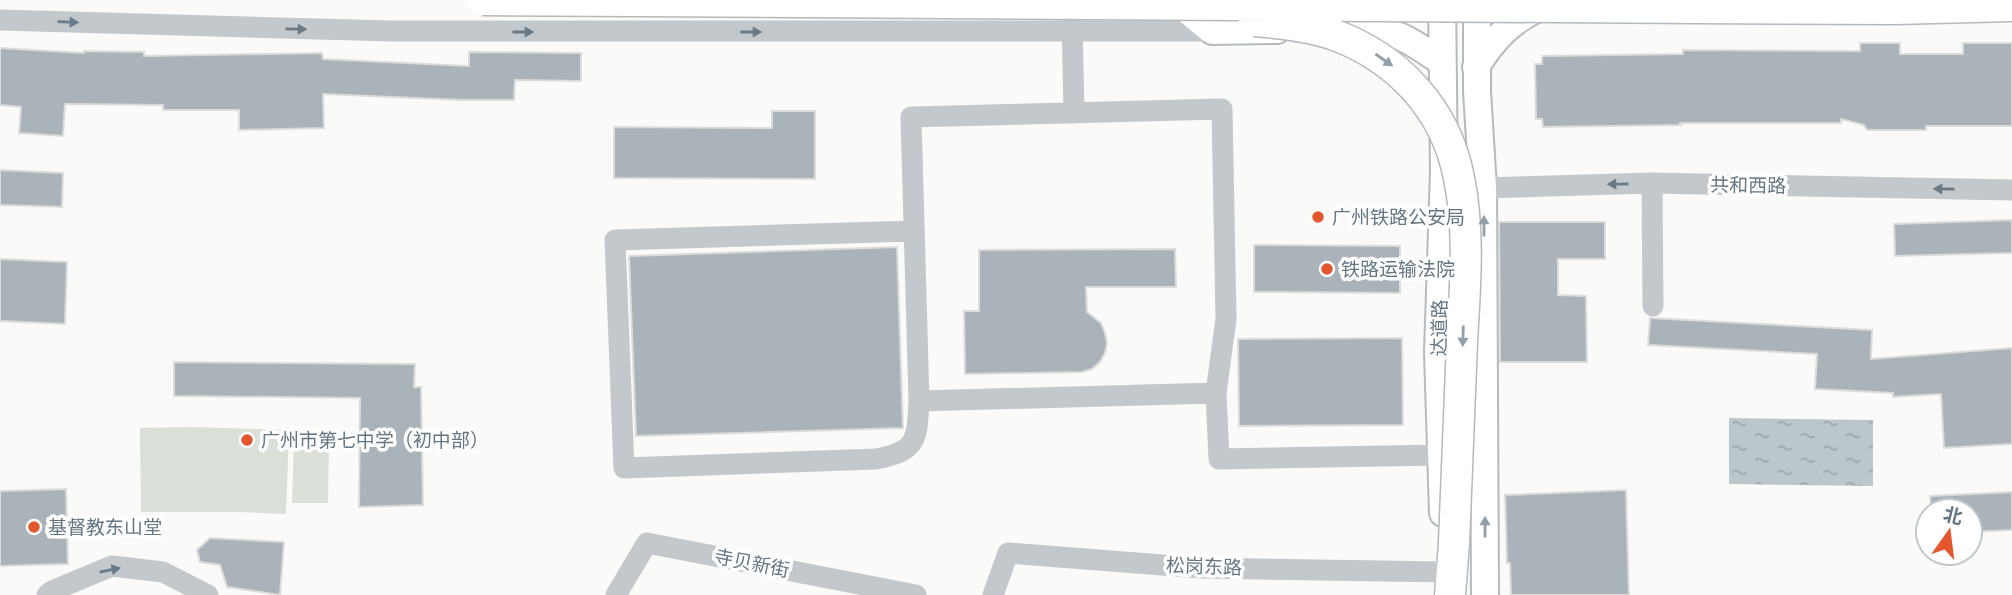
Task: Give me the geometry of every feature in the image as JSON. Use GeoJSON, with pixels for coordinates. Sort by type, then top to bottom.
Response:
{"type":"FeatureCollection","features":[{"type":"Feature","properties":{"kind":"highway"},"geometry":{"type":"LineString","coordinates":[[467,0],[1869,9],[2012,6]]}},
{"type":"Feature","properties":{"kind":"highway"},"geometry":{"type":"LineString","coordinates":[[1030,4],[1262,22],[1329,33],[1354,43],[1392,66],[1430,108],[1448,141],[1459,177],[1466,265],[1454,543],[1447,587]]}},
{"type":"Feature","properties":{"kind":"main road"},"geometry":{"type":"LineString","coordinates":[[1174,0],[1212,31],[1385,31],[1402,37],[1442,62]]}},
{"type":"Feature","properties":{"kind":"main road","name":"达道路"},"geometry":{"type":"LineString","coordinates":[[1441,0],[1444,171],[1438,352],[1447,587]]}},
{"type":"Feature","properties":{"kind":"main road"},"geometry":{"type":"LineString","coordinates":[[1477,0],[1476,67],[1483,188],[1485,595]]}},
{"type":"Feature","properties":{"kind":"main road"},"geometry":{"type":"LineString","coordinates":[[1476,67],[1488,47],[1512,22],[1527,12],[1562,0]]}},
{"type":"Feature","properties":{"kind":"street"},"geometry":{"type":"LineString","coordinates":[[1072,0],[1074,113]]}},
{"type":"Feature","properties":{"kind":"street"},"geometry":{"type":"LineString","coordinates":[[0,20],[418,31],[1212,31]]}},
{"type":"Feature","properties":{"kind":"street"},"geometry":{"type":"LineString","coordinates":[[914,231],[615,240],[624,468],[876,459],[901,453],[911,445],[916,435],[919,401],[911,117],[1222,109],[1226,320],[1216,393],[1219,459],[1441,456]]}},
{"type":"Feature","properties":{"kind":"street"},"geometry":{"type":"LineString","coordinates":[[1652,183],[1653,306]]}},
{"type":"Feature","properties":{"kind":"street","name":"共和西路"},"geometry":{"type":"LineString","coordinates":[[1483,188],[1652,183],[2012,191]]}},
{"type":"Feature","properties":{"kind":"street"},"geometry":{"type":"LineString","coordinates":[[919,401],[1216,393]]}},
{"type":"Feature","properties":{"kind":"street","name":"寺贝新街"},"geometry":{"type":"LineString","coordinates":[[616,595],[648,542],[916,595]]}},
{"type":"Feature","properties":{"kind":"street","name":"松岗东路"},"geometry":{"type":"LineString","coordinates":[[993,595],[1008,553],[1447,587]]}},
{"type":"Feature","properties":{"kind":"street"},"geometry":{"type":"LineString","coordinates":[[47,595],[112,566],[163,572],[208,595]]}},
{"type":"Feature","properties":{"kind":"shaded area"},"geometry":{"type":"Polygon","coordinates":[[[189,427],[189,431],[190,427],[289,430],[286,514],[141,512],[140,428],[189,427]]]}},
{"type":"Feature","properties":{"kind":"shaded area"},"geometry":{"type":"Polygon","coordinates":[[[294,438],[329,440],[328,503],[292,503],[294,438]]]}},
{"type":"Feature","properties":{"kind":"water"},"geometry":{"type":"Polygon","coordinates":[[[1729,418],[1873,420],[1873,486],[1729,484],[1729,418]]]}},
{"type":"Feature","properties":{"kind":"building"},"geometry":{"type":"Polygon","coordinates":[[[1860,43],[1900,43],[1900,54],[1963,54],[1963,43],[2012,43],[2012,126],[1926,126],[1926,130],[1867,130],[1864,125],[1841,119],[1841,123],[1680,123],[1681,125],[1543,127],[1542,119],[1536,119],[1535,64],[1542,64],[1542,56],[1683,54],[1683,50],[1860,51],[1860,43]]]}},
{"type":"Feature","properties":{"kind":"building"},"geometry":{"type":"Polygon","coordinates":[[[0,48],[84,53],[144,52],[144,56],[322,53],[323,59],[469,66],[469,52],[581,53],[581,81],[515,80],[514,100],[323,94],[324,128],[239,130],[239,110],[163,110],[163,105],[65,104],[63,136],[19,133],[21,107],[0,105],[0,48]]]}},
{"type":"Feature","properties":{"kind":"building"},"geometry":{"type":"Polygon","coordinates":[[[772,111],[815,111],[815,179],[614,178],[614,127],[772,128],[772,111]]]}},
{"type":"Feature","properties":{"kind":"building"},"geometry":{"type":"Polygon","coordinates":[[[0,170],[63,173],[62,207],[0,205],[0,170]]]}},
{"type":"Feature","properties":{"kind":"building"},"geometry":{"type":"Polygon","coordinates":[[[2012,220],[2012,253],[1895,256],[1894,224],[2012,220]]]}},
{"type":"Feature","properties":{"kind":"building"},"geometry":{"type":"Polygon","coordinates":[[[1499,222],[1605,222],[1605,259],[1558,259],[1558,295],[1586,296],[1587,362],[1500,362],[1499,222]]]}},
{"type":"Feature","properties":{"kind":"building","name":"铁路运输法院"},"geometry":{"type":"Polygon","coordinates":[[[1254,245],[1400,246],[1400,293],[1254,292],[1254,245]]]}},
{"type":"Feature","properties":{"kind":"building"},"geometry":{"type":"Polygon","coordinates":[[[897,247],[903,428],[636,436],[629,256],[897,247]]]}},
{"type":"Feature","properties":{"kind":"building"},"geometry":{"type":"Polygon","coordinates":[[[1175,249],[1176,287],[1086,287],[1087,312],[1101,323],[1107,343],[1100,362],[1092,369],[1082,372],[965,374],[964,311],[979,311],[979,250],[1175,249]]]}},
{"type":"Feature","properties":{"kind":"building"},"geometry":{"type":"Polygon","coordinates":[[[0,259],[67,262],[65,324],[0,321],[0,259]]]}},
{"type":"Feature","properties":{"kind":"building"},"geometry":{"type":"Polygon","coordinates":[[[1650,318],[1872,330],[1871,359],[2012,348],[2012,444],[1944,448],[1941,394],[1893,397],[1893,393],[1815,389],[1817,354],[1648,345],[1650,318]]]}},
{"type":"Feature","properties":{"kind":"building"},"geometry":{"type":"Polygon","coordinates":[[[1402,338],[1403,425],[1239,426],[1238,339],[1402,338]]]}},
{"type":"Feature","properties":{"kind":"building"},"geometry":{"type":"Polygon","coordinates":[[[174,362],[415,364],[414,387],[421,387],[423,505],[359,507],[360,398],[174,396],[174,362]]]}},
{"type":"Feature","properties":{"kind":"building","name":"基督教东山堂"},"geometry":{"type":"Polygon","coordinates":[[[66,489],[68,564],[0,566],[0,491],[66,489]]]}},
{"type":"Feature","properties":{"kind":"building"},"geometry":{"type":"Polygon","coordinates":[[[1626,490],[1629,595],[1511,595],[1505,495],[1626,490]]]}},
{"type":"Feature","properties":{"kind":"building"},"geometry":{"type":"Polygon","coordinates":[[[2012,492],[2012,530],[1984,531],[1984,497],[1930,496],[2012,492]]]}},
{"type":"Feature","properties":{"kind":"building"},"geometry":{"type":"Polygon","coordinates":[[[210,538],[284,542],[280,595],[227,587],[220,565],[200,562],[197,550],[210,538]]]}},
{"type":"Feature","properties":{"kind":"place","name":"广州铁路公安局"},"geometry":{"type":"Point","coordinates":[1318,217]}},
{"type":"Feature","properties":{"kind":"place","name":"铁路运输法院"},"geometry":{"type":"Point","coordinates":[1327,269]}},
{"type":"Feature","properties":{"kind":"place","name":"广州市第七中学（初中部）"},"geometry":{"type":"Point","coordinates":[247,440]}},
{"type":"Feature","properties":{"kind":"place","name":"基督教东山堂"},"geometry":{"type":"Point","coordinates":[34,527]}}]}
